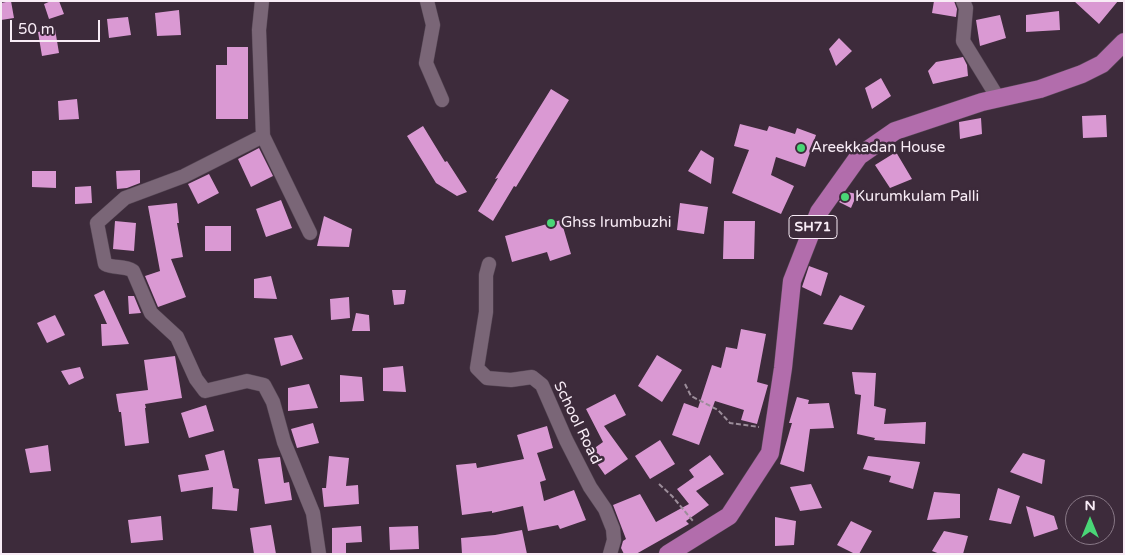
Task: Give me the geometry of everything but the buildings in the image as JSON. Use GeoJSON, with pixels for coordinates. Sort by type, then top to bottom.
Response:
{"type":"FeatureCollection","features":[{"type":"Feature","properties":{"kind":"main road","name":"SH71"},"geometry":{"type":"LineString","coordinates":[[674,552],[729,516],[770,453],[783,368],[792,281],[819,212],[858,156],[895,131],[998,98],[1040,89],[1082,74],[1102,64],[1124,42]]}},
{"type":"Feature","properties":{"kind":"street"},"geometry":{"type":"LineString","coordinates":[[262,1],[259,30],[262,136],[310,233]]}},
{"type":"Feature","properties":{"kind":"street"},"geometry":{"type":"LineString","coordinates":[[427,1],[433,24],[426,63],[442,100]]}},
{"type":"Feature","properties":{"kind":"street"},"geometry":{"type":"LineString","coordinates":[[963,1],[966,8],[963,41],[998,98]]}},
{"type":"Feature","properties":{"kind":"street"},"geometry":{"type":"LineString","coordinates":[[262,136],[184,176],[125,198],[98,223],[105,264],[110,267],[127,267],[133,271],[151,313],[177,337],[196,379],[205,391],[247,381],[264,385],[273,402],[284,442],[313,513],[319,554]]}},
{"type":"Feature","properties":{"kind":"street","name":"School Road"},"geometry":{"type":"LineString","coordinates":[[489,264],[486,275],[486,312],[477,368],[487,378],[511,380],[532,377],[542,385],[566,440],[590,487],[605,509],[614,530],[614,540],[610,554]]}},
{"type":"Feature","properties":{"kind":"path"},"geometry":{"type":"LineString","coordinates":[[685,384],[692,396],[718,410],[730,423],[773,429]]}},
{"type":"Feature","properties":{"kind":"path"},"geometry":{"type":"LineString","coordinates":[[659,484],[672,496],[702,532]]}},
{"type":"Feature","properties":{"kind":"place","name":"Areekkadan House"},"geometry":{"type":"Point","coordinates":[801,148]}},
{"type":"Feature","properties":{"kind":"place","name":"Kurumkulam Palli"},"geometry":{"type":"Point","coordinates":[845,197]}},
{"type":"Feature","properties":{"kind":"place","name":"Ghss Irumbuzhi"},"geometry":{"type":"Point","coordinates":[551,223]}}]}
